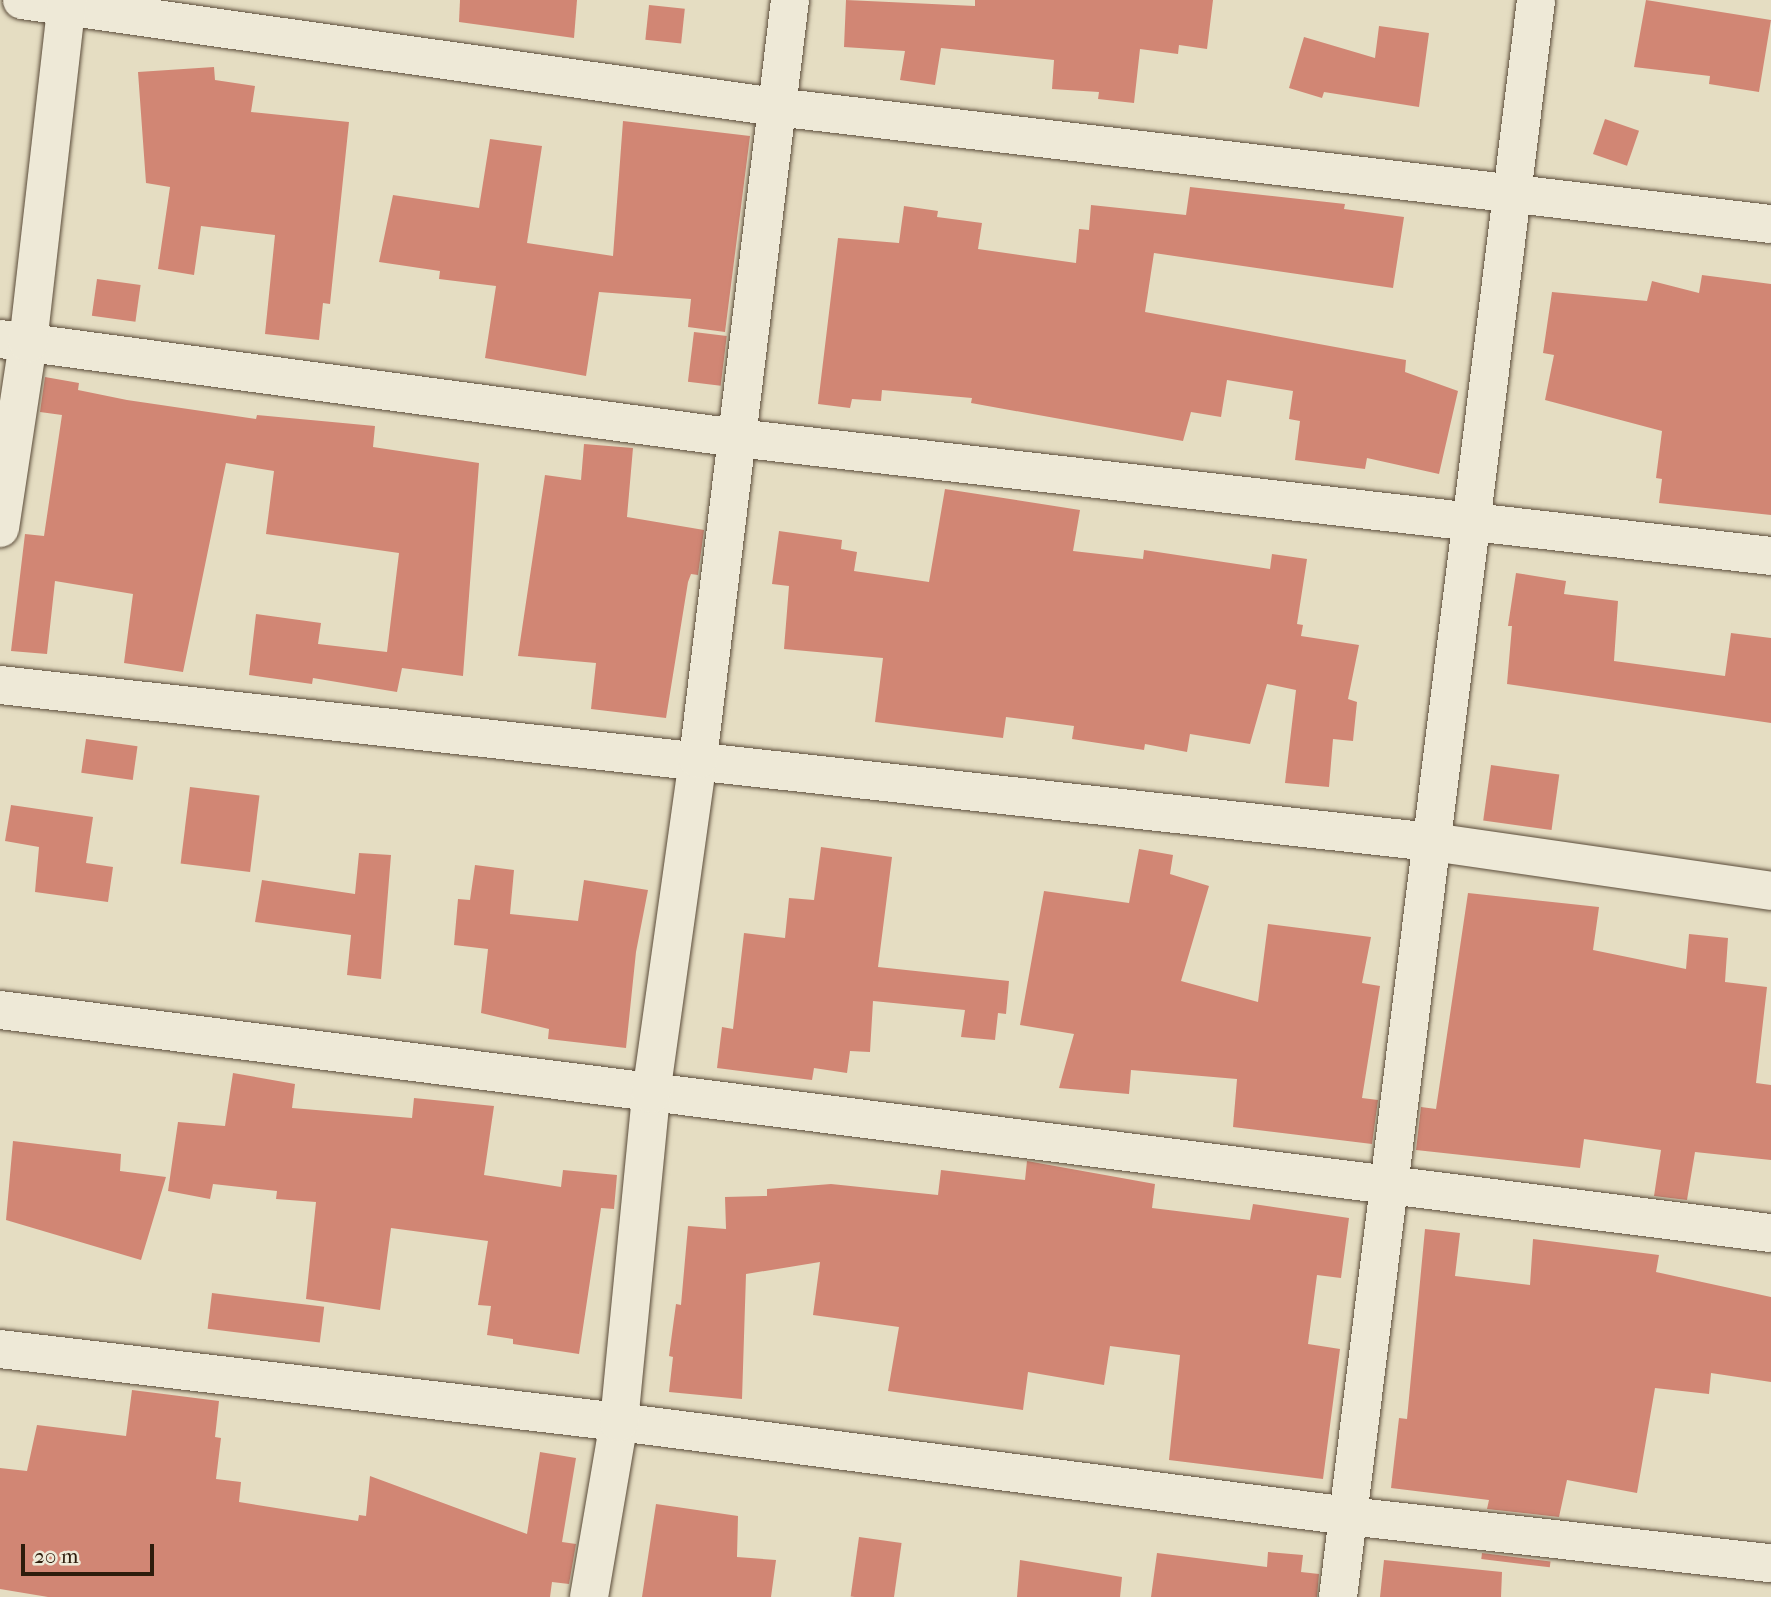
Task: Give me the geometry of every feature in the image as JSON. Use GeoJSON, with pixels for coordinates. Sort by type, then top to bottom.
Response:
{"type":"FeatureCollection","features":[{"type":"Feature","properties":{"kind":"street"},"geometry":{"type":"LineString","coordinates":[[22,0],[67,3],[776,107],[1771,224]]}},
{"type":"Feature","properties":{"kind":"street"},"geometry":{"type":"LineString","coordinates":[[589,1597],[620,1422],[651,1094],[698,759],[790,0]]}},
{"type":"Feature","properties":{"kind":"street"},"geometry":{"type":"LineString","coordinates":[[1338,1597],[1536,0]]}},
{"type":"Feature","properties":{"kind":"street"},"geometry":{"type":"LineString","coordinates":[[0,528],[14,341],[67,3]]}},
{"type":"Feature","properties":{"kind":"street"},"geometry":{"type":"LineString","coordinates":[[14,341],[737,438],[1472,525],[1771,556]]}},
{"type":"Feature","properties":{"kind":"street"},"geometry":{"type":"LineString","coordinates":[[0,685],[698,759],[1432,842],[1771,891]]}},
{"type":"Feature","properties":{"kind":"street"},"geometry":{"type":"LineString","coordinates":[[0,1010],[651,1094],[1390,1182],[1771,1233]]}},
{"type":"Feature","properties":{"kind":"street"},"geometry":{"type":"LineString","coordinates":[[0,1349],[620,1422],[1349,1516],[1771,1563]]}},
{"type":"Feature","properties":{"kind":"building"},"geometry":{"type":"Polygon","coordinates":[[[460,0],[577,0],[574,38],[459,22],[460,0]]]}},
{"type":"Feature","properties":{"kind":"building"},"geometry":{"type":"Polygon","coordinates":[[[846,0],[975,6],[975,0],[1213,0],[1207,49],[1179,45],[1178,54],[1140,49],[1134,103],[1098,99],[1099,92],[1052,89],[1054,60],[941,48],[935,85],[900,80],[905,51],[844,47],[846,0]]]}},
{"type":"Feature","properties":{"kind":"building"},"geometry":{"type":"Polygon","coordinates":[[[1646,0],[1771,20],[1759,92],[1709,84],[1710,76],[1634,67],[1646,0]]]}},
{"type":"Feature","properties":{"kind":"building"},"geometry":{"type":"Polygon","coordinates":[[[649,5],[685,9],[681,44],[645,40],[649,5]]]}},
{"type":"Feature","properties":{"kind":"building"},"geometry":{"type":"Polygon","coordinates":[[[1379,26],[1429,33],[1419,107],[1324,92],[1322,98],[1289,88],[1304,37],[1375,58],[1379,26]]]}},
{"type":"Feature","properties":{"kind":"building"},"geometry":{"type":"Polygon","coordinates":[[[214,67],[215,80],[255,86],[251,112],[349,122],[330,304],[323,303],[319,340],[265,334],[275,235],[201,226],[194,275],[158,269],[170,187],[146,183],[138,72],[214,67]]]}},
{"type":"Feature","properties":{"kind":"building"},"geometry":{"type":"Polygon","coordinates":[[[1605,119],[1639,131],[1627,166],[1593,154],[1605,119]]]}},
{"type":"Feature","properties":{"kind":"building"},"geometry":{"type":"Polygon","coordinates":[[[623,121],[750,136],[725,332],[688,327],[691,299],[599,292],[586,376],[485,358],[496,286],[439,279],[440,271],[379,262],[393,195],[479,208],[490,139],[542,146],[527,243],[613,256],[623,121]]]}},
{"type":"Feature","properties":{"kind":"building"},"geometry":{"type":"Polygon","coordinates":[[[1190,187],[1345,204],[1344,209],[1404,217],[1393,288],[1154,253],[1145,312],[1406,360],[1405,372],[1458,391],[1439,474],[1367,458],[1365,469],[1295,460],[1300,421],[1289,419],[1293,391],[1227,380],[1221,417],[1191,412],[1183,441],[971,403],[972,398],[882,390],[881,401],[852,399],[850,408],[818,404],[838,238],[899,243],[904,206],[938,211],[937,217],[982,223],[978,249],[1076,263],[1079,229],[1089,230],[1091,205],[1186,215],[1190,187]]]}},
{"type":"Feature","properties":{"kind":"building"},"geometry":{"type":"Polygon","coordinates":[[[1702,275],[1771,284],[1771,515],[1659,503],[1662,479],[1656,478],[1662,431],[1545,400],[1554,355],[1543,353],[1552,292],[1647,301],[1652,281],[1699,293],[1702,275]]]}},
{"type":"Feature","properties":{"kind":"building"},"geometry":{"type":"Polygon","coordinates":[[[97,279],[141,285],[135,322],[92,316],[97,279]]]}},
{"type":"Feature","properties":{"kind":"building"},"geometry":{"type":"Polygon","coordinates":[[[694,332],[727,336],[721,386],[688,382],[694,332]]]}},
{"type":"Feature","properties":{"kind":"building"},"geometry":{"type":"Polygon","coordinates":[[[45,377],[79,383],[78,390],[127,400],[256,419],[257,415],[375,426],[373,447],[479,463],[463,676],[402,668],[397,692],[313,678],[312,684],[249,675],[256,614],[321,623],[318,644],[387,652],[399,553],[266,534],[274,471],[226,463],[183,672],[124,663],[133,594],[55,581],[47,654],[11,651],[25,534],[44,536],[62,415],[40,412],[45,377]]]}},
{"type":"Feature","properties":{"kind":"building"},"geometry":{"type":"Polygon","coordinates":[[[584,444],[633,448],[627,517],[704,530],[698,575],[691,574],[688,582],[666,718],[591,709],[596,663],[518,656],[545,475],[581,480],[584,444]]]}},
{"type":"Feature","properties":{"kind":"building"},"geometry":{"type":"Polygon","coordinates":[[[945,489],[1080,510],[1073,551],[1143,559],[1144,550],[1270,569],[1272,554],[1307,559],[1297,624],[1303,625],[1301,636],[1359,645],[1348,699],[1357,702],[1353,741],[1333,739],[1329,787],[1285,783],[1296,690],[1267,684],[1250,744],[1190,734],[1187,752],[1145,744],[1144,750],[1072,739],[1074,726],[1006,717],[1003,738],[875,722],[883,658],[784,649],[789,586],[772,584],[779,531],[842,540],[841,549],[857,552],[854,571],[929,582],[945,489]]]}},
{"type":"Feature","properties":{"kind":"building"},"geometry":{"type":"Polygon","coordinates":[[[1516,573],[1566,581],[1564,594],[1618,601],[1614,661],[1725,676],[1731,633],[1771,638],[1771,723],[1507,684],[1512,626],[1508,626],[1516,573]]]}},
{"type":"Feature","properties":{"kind":"building"},"geometry":{"type":"Polygon","coordinates":[[[86,739],[137,746],[133,780],[81,773],[86,739]]]}},
{"type":"Feature","properties":{"kind":"building"},"geometry":{"type":"Polygon","coordinates":[[[1491,765],[1559,775],[1552,830],[1483,820],[1491,765]]]}},
{"type":"Feature","properties":{"kind":"building"},"geometry":{"type":"Polygon","coordinates":[[[190,787],[259,796],[250,872],[181,863],[190,787]]]}},
{"type":"Feature","properties":{"kind":"building"},"geometry":{"type":"Polygon","coordinates":[[[11,805],[93,817],[86,863],[113,867],[108,902],[35,892],[39,847],[5,841],[11,805]]]}},
{"type":"Feature","properties":{"kind":"building"},"geometry":{"type":"Polygon","coordinates":[[[821,847],[892,857],[878,967],[1009,981],[1006,1014],[998,1013],[995,1040],[961,1037],[965,1010],[873,1001],[870,1052],[850,1051],[847,1073],[814,1068],[812,1080],[717,1068],[722,1027],[733,1029],[744,933],[785,938],[789,898],[814,900],[821,847]]]}},
{"type":"Feature","properties":{"kind":"building"},"geometry":{"type":"Polygon","coordinates":[[[1139,849],[1173,855],[1170,874],[1209,886],[1181,981],[1258,1002],[1268,924],[1371,937],[1362,983],[1380,986],[1362,1098],[1378,1100],[1372,1144],[1233,1127],[1237,1079],[1131,1070],[1129,1094],[1059,1088],[1074,1034],[1020,1025],[1044,891],[1129,903],[1139,849]]]}},
{"type":"Feature","properties":{"kind":"building"},"geometry":{"type":"Polygon","coordinates":[[[359,853],[391,855],[381,979],[347,975],[351,935],[255,922],[262,880],[355,894],[359,853]]]}},
{"type":"Feature","properties":{"kind":"building"},"geometry":{"type":"Polygon","coordinates":[[[475,865],[514,870],[510,914],[578,921],[584,880],[648,890],[636,952],[626,1048],[548,1039],[549,1029],[481,1013],[488,949],[454,945],[458,899],[470,900],[475,865]]]}},
{"type":"Feature","properties":{"kind":"building"},"geometry":{"type":"Polygon","coordinates":[[[1468,893],[1599,907],[1593,950],[1686,969],[1689,934],[1728,938],[1725,982],[1767,987],[1756,1083],[1771,1085],[1771,1160],[1695,1152],[1687,1200],[1654,1196],[1661,1150],[1584,1139],[1580,1168],[1416,1150],[1421,1107],[1436,1109],[1468,893]]]}},
{"type":"Feature","properties":{"kind":"building"},"geometry":{"type":"Polygon","coordinates":[[[233,1073],[295,1084],[292,1108],[412,1118],[414,1098],[494,1106],[484,1175],[561,1187],[563,1170],[617,1175],[614,1209],[601,1208],[579,1354],[513,1344],[513,1339],[487,1335],[491,1306],[478,1305],[488,1241],[391,1228],[380,1310],[306,1299],[316,1202],[276,1199],[277,1191],[213,1184],[210,1199],[168,1191],[178,1122],[225,1126],[233,1073]]]}},
{"type":"Feature","properties":{"kind":"building"},"geometry":{"type":"Polygon","coordinates":[[[13,1141],[121,1154],[120,1171],[166,1177],[141,1260],[6,1220],[13,1141]]]}},
{"type":"Feature","properties":{"kind":"building"},"geometry":{"type":"Polygon","coordinates":[[[1027,1161],[1155,1184],[1152,1208],[1250,1220],[1253,1204],[1349,1218],[1341,1278],[1317,1275],[1308,1344],[1340,1349],[1323,1479],[1169,1460],[1180,1355],[1110,1346],[1104,1385],[1028,1372],[1023,1410],[888,1391],[899,1327],[813,1315],[820,1262],[746,1274],[742,1399],[669,1392],[673,1357],[669,1356],[676,1304],[681,1305],[688,1226],[726,1229],[725,1197],[767,1196],[767,1189],[831,1184],[938,1195],[941,1170],[1025,1180],[1027,1161]]]}},
{"type":"Feature","properties":{"kind":"building"},"geometry":{"type":"Polygon","coordinates":[[[1425,1229],[1460,1233],[1455,1276],[1530,1285],[1533,1239],[1659,1255],[1656,1272],[1771,1297],[1771,1382],[1711,1373],[1709,1394],[1655,1388],[1637,1493],[1567,1480],[1559,1517],[1487,1509],[1489,1500],[1391,1488],[1399,1418],[1407,1419],[1425,1229]]]}},
{"type":"Feature","properties":{"kind":"building"},"geometry":{"type":"Polygon","coordinates":[[[212,1293],[324,1307],[320,1343],[208,1329],[212,1293]]]}},
{"type":"Feature","properties":{"kind":"building"},"geometry":{"type":"Polygon","coordinates":[[[132,1390],[219,1401],[215,1437],[221,1438],[216,1479],[241,1482],[239,1502],[358,1521],[359,1515],[366,1516],[370,1476],[527,1534],[540,1452],[576,1458],[562,1542],[576,1544],[569,1584],[552,1582],[550,1597],[48,1597],[0,1589],[0,1468],[27,1471],[37,1425],[126,1436],[132,1390]]]}},
{"type":"Feature","properties":{"kind":"building"},"geometry":{"type":"Polygon","coordinates":[[[656,1504],[738,1516],[737,1557],[776,1560],[771,1597],[642,1597],[656,1504]]]}},
{"type":"Feature","properties":{"kind":"building"},"geometry":{"type":"Polygon","coordinates":[[[859,1537],[902,1543],[894,1597],[851,1596],[859,1537]]]}},
{"type":"Feature","properties":{"kind":"building"},"geometry":{"type":"Polygon","coordinates":[[[1268,1552],[1303,1555],[1301,1572],[1319,1574],[1317,1597],[1151,1597],[1157,1553],[1267,1567],[1268,1552]]]}},
{"type":"Feature","properties":{"kind":"building"},"geometry":{"type":"Polygon","coordinates":[[[1482,1553],[1550,1561],[1550,1567],[1481,1559],[1482,1553]]]}},
{"type":"Feature","properties":{"kind":"building"},"geometry":{"type":"Polygon","coordinates":[[[1020,1560],[1122,1577],[1120,1597],[1017,1597],[1020,1560]]]}},
{"type":"Feature","properties":{"kind":"building"},"geometry":{"type":"Polygon","coordinates":[[[1384,1560],[1502,1572],[1501,1597],[1380,1597],[1384,1560]]]}}]}
